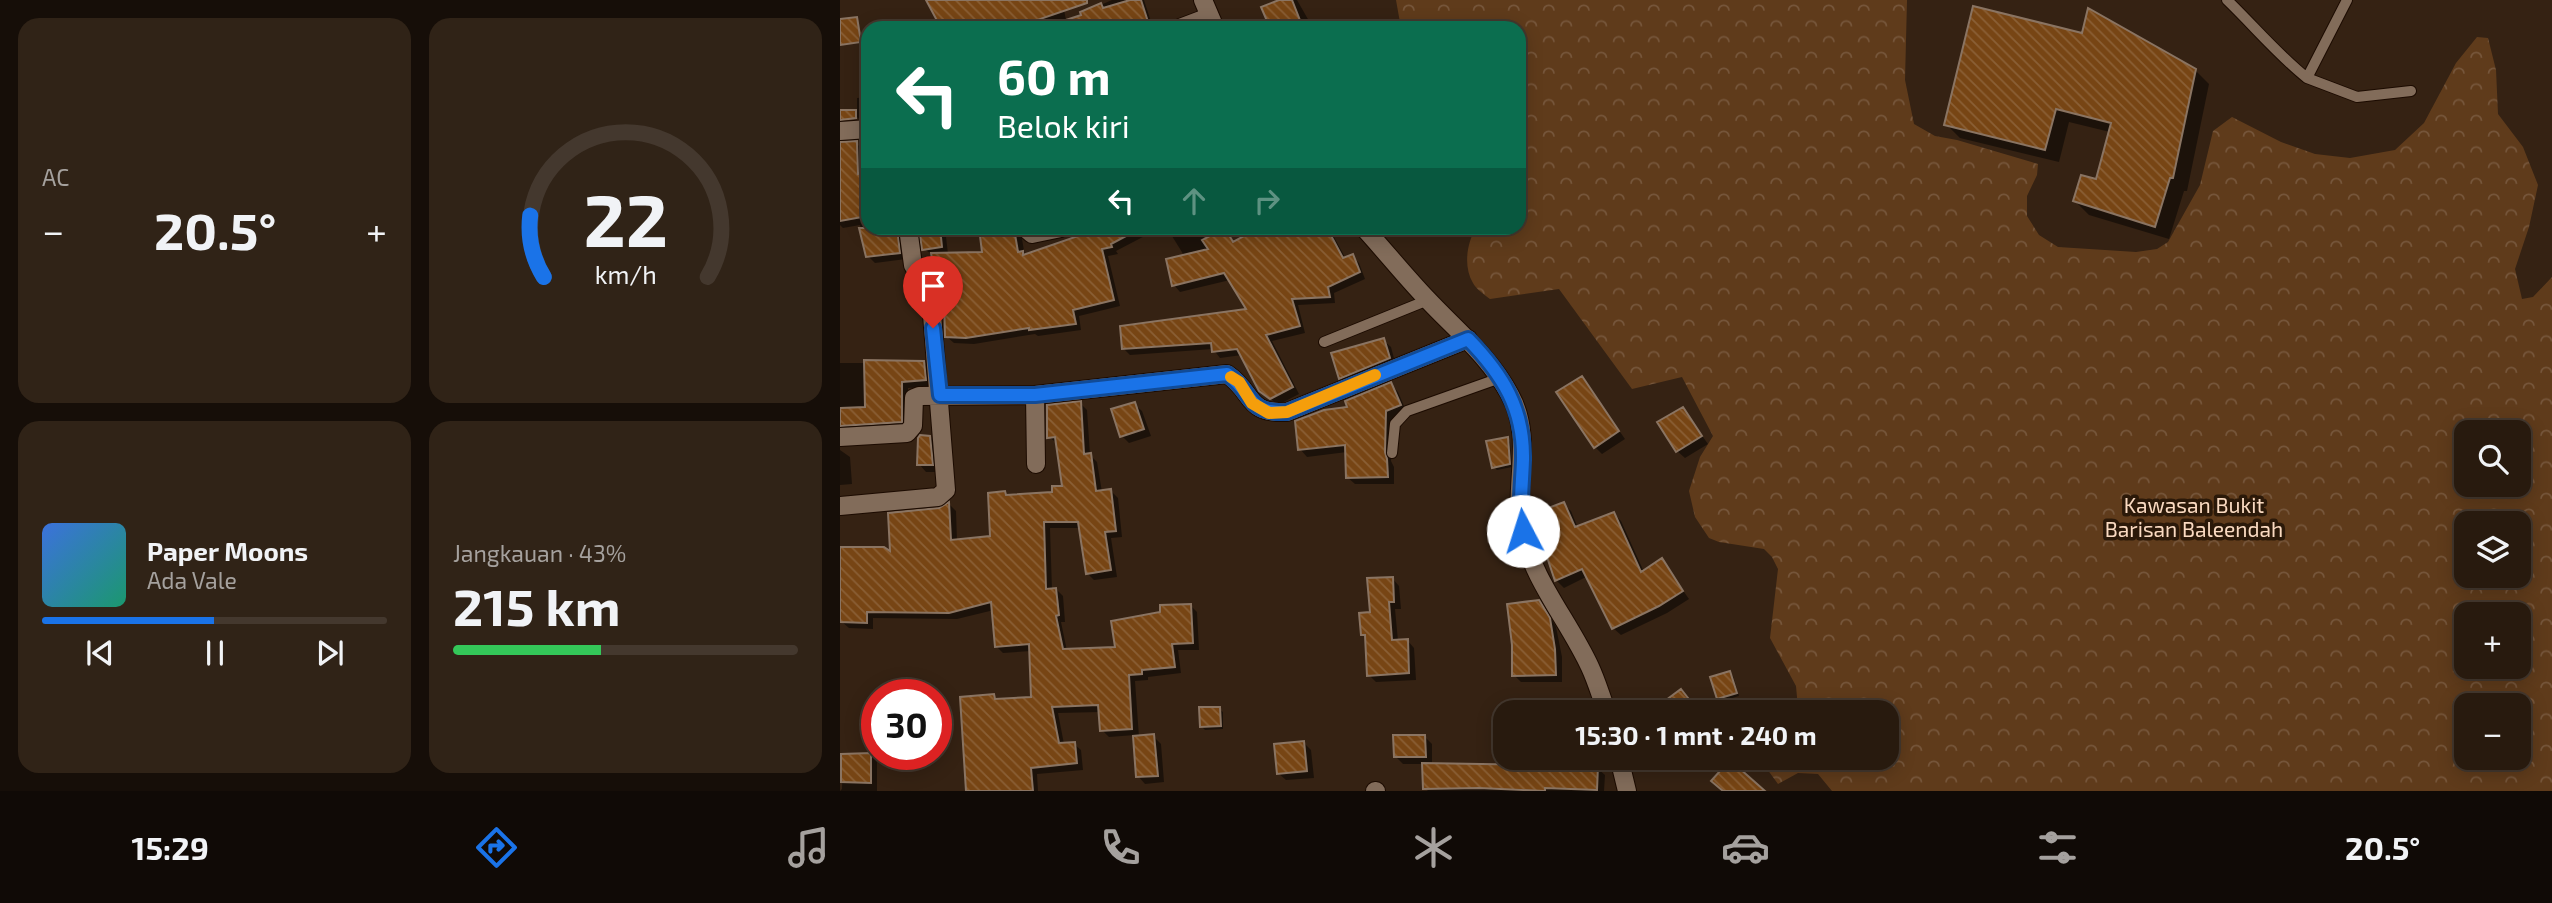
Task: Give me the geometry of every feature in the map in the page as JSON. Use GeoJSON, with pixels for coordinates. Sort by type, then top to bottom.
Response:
{"type":"FeatureCollection","features":[{"type":"Feature","properties":{"kind":"street"},"geometry":{"type":"LineString","coordinates":[[840,131],[861,130]]}},
{"type":"Feature","properties":{"kind":"street"},"geometry":{"type":"LineString","coordinates":[[840,506],[943,495],[947,484],[931,302],[913,265],[909,235]]}},
{"type":"Feature","properties":{"kind":"street"},"geometry":{"type":"LineString","coordinates":[[1370,235],[1428,300],[1468,339],[1500,378],[1520,419],[1523,464],[1519,506],[1523,531],[1543,584],[1590,667],[1602,700]]}},
{"type":"Feature","properties":{"kind":"street"},"geometry":{"type":"LineString","coordinates":[[840,437],[907,433],[913,426],[914,398],[940,395],[1035,395],[1227,374],[1239,382],[1252,403],[1269,413],[1287,412],[1468,339]]}},
{"type":"Feature","properties":{"kind":"street"},"geometry":{"type":"LineString","coordinates":[[1035,395],[1036,464]]}},
{"type":"Feature","properties":{"kind":"street"},"geometry":{"type":"LineString","coordinates":[[1622,770],[1627,791]]}},
{"type":"Feature","properties":{"kind":"lane"},"geometry":{"type":"LineString","coordinates":[[2227,0],[2285,61],[2307,78],[2357,97],[2411,91]]}},
{"type":"Feature","properties":{"kind":"lane"},"geometry":{"type":"LineString","coordinates":[[2307,78],[2347,0]]}},
{"type":"Feature","properties":{"kind":"lane"},"geometry":{"type":"LineString","coordinates":[[1324,342],[1428,300]]}},
{"type":"Feature","properties":{"kind":"lane"},"geometry":{"type":"LineString","coordinates":[[1392,453],[1395,424],[1408,411],[1500,378]]}},
{"type":"Feature","properties":{"kind":"green space","name":"Kawasan Bukit Barisan Baleendah"},"geometry":{"type":"Polygon","coordinates":[[[1396,0],[1907,0],[1905,80],[1914,124],[1935,136],[2038,164],[2037,175],[2027,196],[2027,216],[2039,235],[2058,247],[2136,252],[2157,249],[2168,242],[2200,185],[2213,131],[2232,117],[2281,142],[2315,154],[2350,158],[2395,150],[2424,123],[2456,63],[2477,37],[2488,38],[2496,70],[2498,114],[2523,147],[2538,185],[2529,227],[2515,269],[2522,299],[2533,297],[2552,277],[2552,791],[1832,791],[1818,774],[1798,773],[1778,784],[1768,770],[1899,770],[1899,700],[1797,700],[1796,686],[1770,638],[1778,569],[1772,557],[1764,549],[1709,538],[1695,517],[1689,491],[1700,457],[1713,436],[1682,377],[1632,389],[1559,289],[1490,299],[1473,283],[1467,255],[1473,235],[1526,235],[1526,21],[1400,21],[1396,0]]]}},
{"type":"Feature","properties":{"kind":"building"},"geometry":{"type":"Polygon","coordinates":[[[926,0],[1087,0],[1087,3],[1034,21],[937,21],[926,0]]]}},
{"type":"Feature","properties":{"kind":"building"},"geometry":{"type":"Polygon","coordinates":[[[1130,0],[1141,0],[1148,21],[1063,21],[1081,15],[1080,12],[1101,3],[1103,8],[1130,0]]]}},
{"type":"Feature","properties":{"kind":"building"},"geometry":{"type":"Polygon","coordinates":[[[1279,0],[1292,0],[1300,21],[1267,21],[1261,7],[1279,0]]]}},
{"type":"Feature","properties":{"kind":"building"},"geometry":{"type":"Polygon","coordinates":[[[1973,6],[2082,33],[2088,8],[2196,69],[2173,178],[2170,178],[2155,227],[2073,201],[2081,175],[2096,179],[2111,123],[2056,109],[2045,150],[1944,125],[1973,6]]]}},
{"type":"Feature","properties":{"kind":"building"},"geometry":{"type":"Polygon","coordinates":[[[857,17],[861,42],[840,45],[840,19],[857,17]]]}},
{"type":"Feature","properties":{"kind":"building"},"geometry":{"type":"Polygon","coordinates":[[[840,110],[856,110],[856,118],[840,120],[840,110]]]}},
{"type":"Feature","properties":{"kind":"building"},"geometry":{"type":"Polygon","coordinates":[[[857,141],[858,174],[861,173],[861,217],[840,221],[840,142],[857,141]]]}},
{"type":"Feature","properties":{"kind":"building"},"geometry":{"type":"Polygon","coordinates":[[[859,228],[861,235],[898,235],[900,253],[866,257],[859,228]]]}},
{"type":"Feature","properties":{"kind":"building"},"geometry":{"type":"Polygon","coordinates":[[[920,235],[941,235],[942,247],[922,250],[920,235]]]}},
{"type":"Feature","properties":{"kind":"building"},"geometry":{"type":"Polygon","coordinates":[[[980,235],[1015,235],[1018,252],[1023,251],[1023,255],[1081,235],[1128,235],[1111,244],[1112,247],[1102,249],[1114,300],[1073,310],[1076,324],[966,338],[945,337],[944,298],[936,282],[931,253],[982,252],[980,235]]]}},
{"type":"Feature","properties":{"kind":"building"},"geometry":{"type":"Polygon","coordinates":[[[1212,235],[1229,235],[1233,242],[1246,235],[1331,235],[1343,258],[1353,254],[1360,272],[1328,287],[1330,297],[1292,299],[1300,326],[1266,335],[1293,387],[1270,399],[1259,391],[1237,349],[1212,352],[1211,343],[1122,349],[1120,326],[1246,309],[1224,273],[1172,286],[1166,259],[1208,249],[1202,240],[1212,235]]]}},
{"type":"Feature","properties":{"kind":"building"},"geometry":{"type":"Polygon","coordinates":[[[1384,338],[1390,358],[1339,379],[1331,353],[1384,338]]]}},
{"type":"Feature","properties":{"kind":"building"},"geometry":{"type":"Polygon","coordinates":[[[864,360],[924,361],[926,380],[902,382],[902,422],[840,426],[840,408],[865,407],[864,360]]]}},
{"type":"Feature","properties":{"kind":"building"},"geometry":{"type":"Polygon","coordinates":[[[1582,376],[1619,431],[1594,448],[1556,392],[1582,376]]]}},
{"type":"Feature","properties":{"kind":"building"},"geometry":{"type":"Polygon","coordinates":[[[1391,382],[1401,405],[1386,411],[1385,452],[1388,477],[1346,478],[1345,445],[1298,450],[1295,421],[1324,410],[1347,407],[1345,401],[1391,382]]]}},
{"type":"Feature","properties":{"kind":"building"},"geometry":{"type":"Polygon","coordinates":[[[1081,401],[1084,454],[1091,453],[1096,491],[1111,489],[1116,531],[1105,532],[1111,570],[1086,574],[1078,522],[1044,522],[1046,589],[1056,588],[1059,615],[1056,616],[1063,649],[1115,647],[1111,621],[1160,612],[1160,605],[1191,604],[1193,643],[1172,644],[1175,667],[1142,670],[1142,674],[1129,675],[1132,729],[1100,731],[1098,705],[1052,707],[1059,743],[1075,742],[1077,763],[1031,768],[1033,791],[966,791],[960,697],[994,694],[995,699],[1031,697],[1029,644],[995,647],[991,602],[949,613],[867,612],[867,623],[840,622],[840,547],[884,547],[890,551],[888,513],[939,508],[949,502],[951,540],[990,536],[988,493],[1005,491],[1006,495],[1052,492],[1052,486],[1062,486],[1055,437],[1047,438],[1047,405],[1081,401]]]}},
{"type":"Feature","properties":{"kind":"building"},"geometry":{"type":"Polygon","coordinates":[[[1135,402],[1144,429],[1120,437],[1111,409],[1135,402]]]}},
{"type":"Feature","properties":{"kind":"building"},"geometry":{"type":"Polygon","coordinates":[[[1683,407],[1702,436],[1676,452],[1657,422],[1683,407]]]}},
{"type":"Feature","properties":{"kind":"building"},"geometry":{"type":"Polygon","coordinates":[[[920,435],[930,436],[933,465],[917,465],[920,435]]]}},
{"type":"Feature","properties":{"kind":"building"},"geometry":{"type":"Polygon","coordinates":[[[1508,437],[1510,464],[1492,468],[1486,441],[1508,437]]]}},
{"type":"Feature","properties":{"kind":"building"},"geometry":{"type":"Polygon","coordinates":[[[1564,502],[1575,527],[1614,512],[1641,572],[1662,558],[1683,591],[1612,629],[1582,569],[1555,581],[1535,513],[1564,502]]]}},
{"type":"Feature","properties":{"kind":"building"},"geometry":{"type":"Polygon","coordinates":[[[1393,577],[1394,602],[1389,602],[1392,640],[1408,639],[1409,673],[1367,676],[1365,635],[1361,635],[1359,613],[1370,612],[1367,578],[1393,577]]]}},
{"type":"Feature","properties":{"kind":"building"},"geometry":{"type":"Polygon","coordinates":[[[1539,600],[1550,618],[1556,675],[1512,676],[1512,645],[1507,604],[1539,600]]]}},
{"type":"Feature","properties":{"kind":"building"},"geometry":{"type":"Polygon","coordinates":[[[1730,671],[1737,693],[1717,699],[1710,677],[1730,671]]]}},
{"type":"Feature","properties":{"kind":"building"},"geometry":{"type":"Polygon","coordinates":[[[1681,689],[1690,700],[1666,700],[1681,689]]]}},
{"type":"Feature","properties":{"kind":"building"},"geometry":{"type":"Polygon","coordinates":[[[1199,707],[1220,707],[1221,726],[1200,727],[1199,707]]]}},
{"type":"Feature","properties":{"kind":"building"},"geometry":{"type":"Polygon","coordinates":[[[1154,734],[1158,776],[1136,777],[1133,736],[1154,734]]]}},
{"type":"Feature","properties":{"kind":"building"},"geometry":{"type":"Polygon","coordinates":[[[1393,735],[1425,735],[1426,757],[1394,757],[1393,735]]]}},
{"type":"Feature","properties":{"kind":"building"},"geometry":{"type":"Polygon","coordinates":[[[1304,741],[1307,771],[1277,774],[1274,744],[1304,741]]]}},
{"type":"Feature","properties":{"kind":"building"},"geometry":{"type":"Polygon","coordinates":[[[861,753],[861,770],[871,770],[871,783],[841,782],[841,754],[861,753]]]}},
{"type":"Feature","properties":{"kind":"building"},"geometry":{"type":"Polygon","coordinates":[[[1422,763],[1493,764],[1493,770],[1598,770],[1597,790],[1423,789],[1422,763]]]}},
{"type":"Feature","properties":{"kind":"building"},"geometry":{"type":"Polygon","coordinates":[[[1721,770],[1741,770],[1765,791],[1723,791],[1711,781],[1721,770]]]}},
{"type":"Feature","properties":{"kind":"slow traffic"},"geometry":{"type":"LineString","coordinates":[[1231,377],[1239,382],[1252,403],[1269,413],[1287,412],[1375,375]]}},
{"type":"Feature","properties":{"kind":"route"},"geometry":{"type":"LineString","coordinates":[[933,328],[940,395],[1035,395],[1227,374],[1239,382],[1252,403],[1269,413],[1287,412],[1468,339],[1500,378],[1520,419],[1523,464],[1519,506],[1523,531]]}}]}
